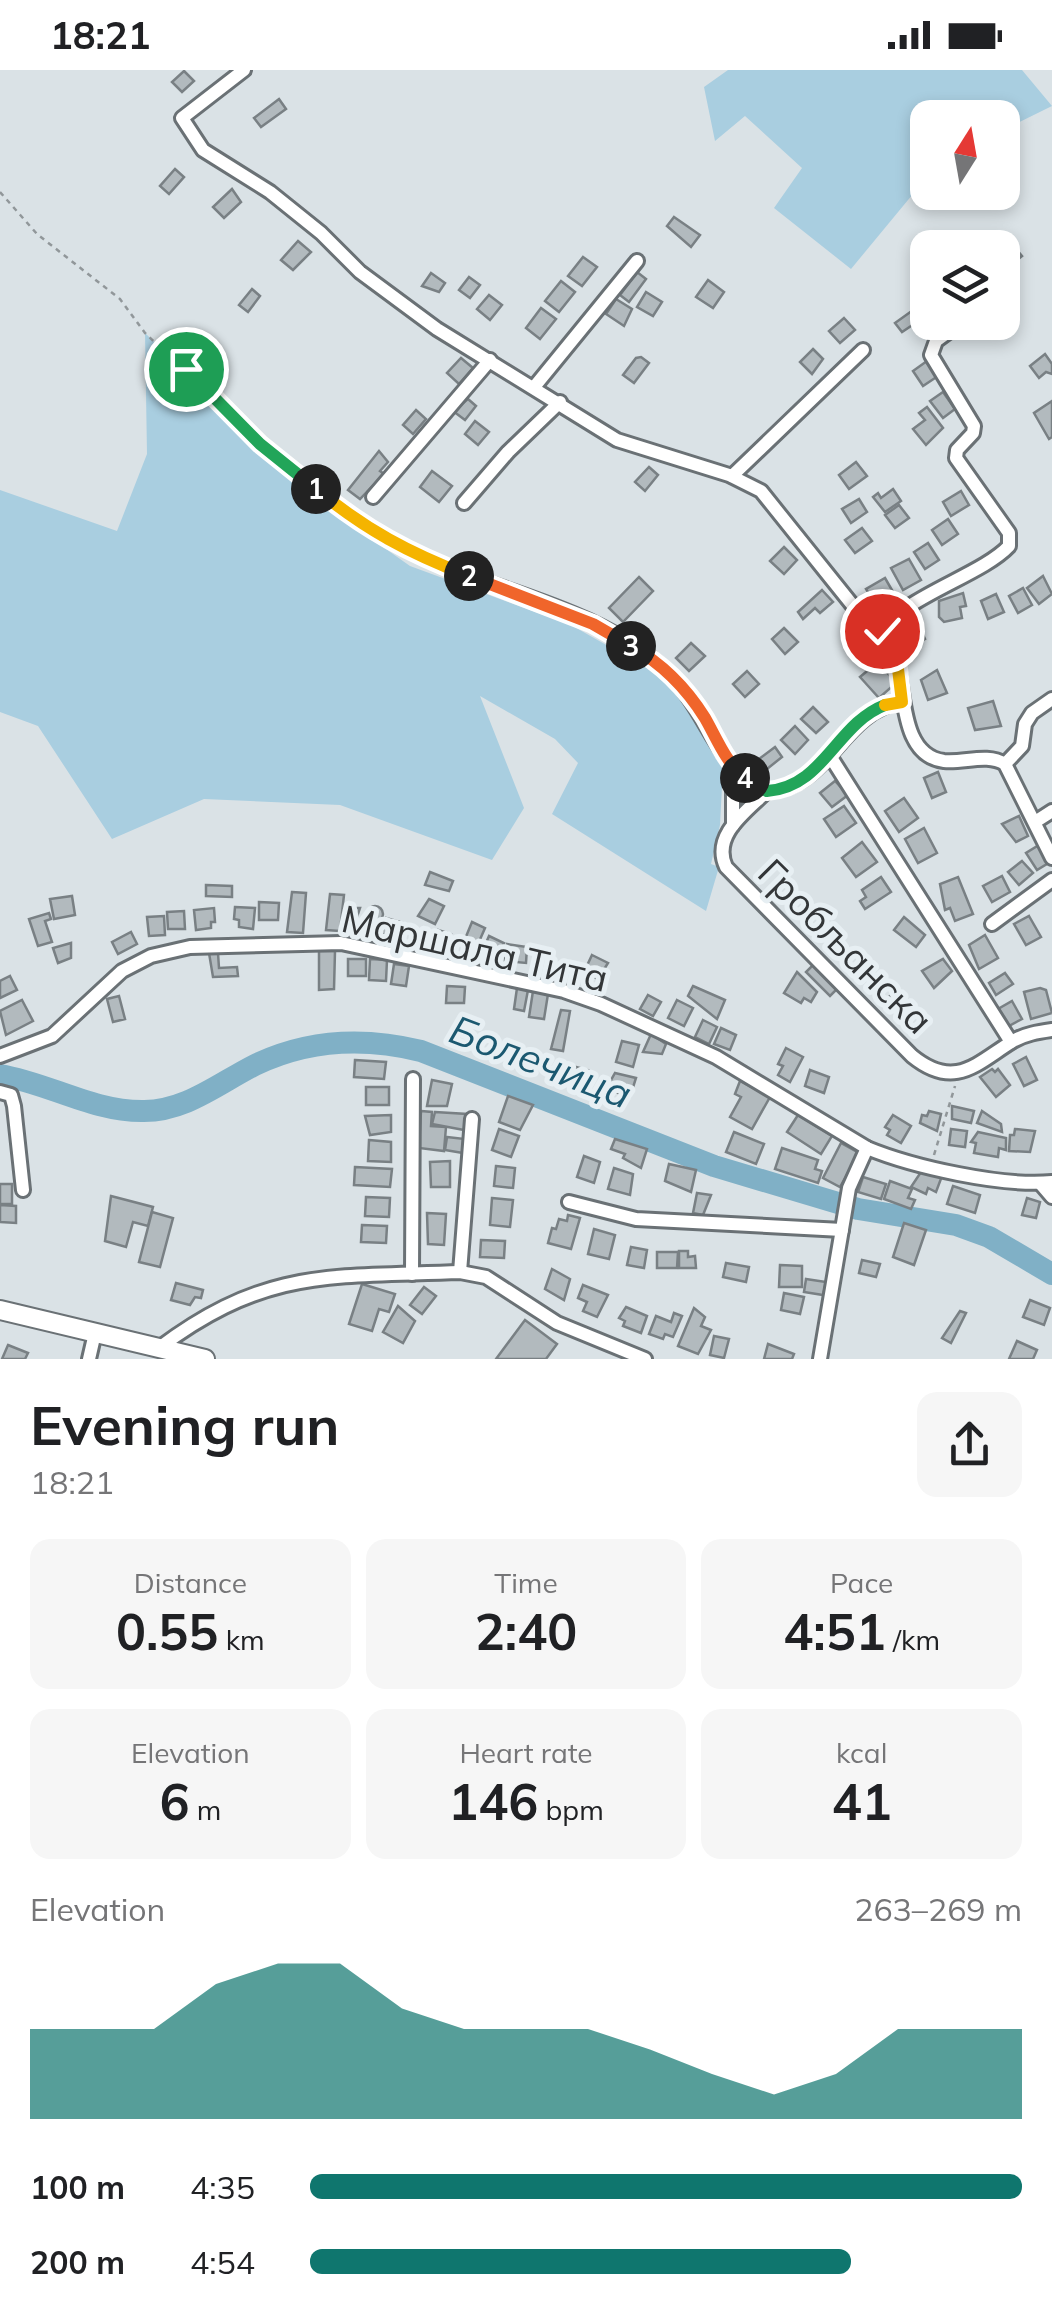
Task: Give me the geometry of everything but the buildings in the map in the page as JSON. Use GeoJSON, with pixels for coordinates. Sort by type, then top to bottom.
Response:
{"type":"FeatureCollection","features":[{"type":"Feature","properties":{"kind":"main road"},"geometry":{"type":"LineString","coordinates":[[0,1310],[205,1359]]}},
{"type":"Feature","properties":{"kind":"street"},"geometry":{"type":"LineString","coordinates":[[244,70],[182,118],[194,140],[312,225],[372,283],[596,428],[634,448],[732,476],[761,490],[874,632],[881,634],[898,669],[902,702],[916,740],[931,757],[947,761],[997,759],[1006,764],[1052,858]]}},
{"type":"Feature","properties":{"kind":"street"},"geometry":{"type":"LineString","coordinates":[[534,386],[637,260]]}},
{"type":"Feature","properties":{"kind":"street"},"geometry":{"type":"LineString","coordinates":[[881,634],[920,602],[1009,546],[1008,533],[956,458],[956,450],[974,433],[974,426],[932,355],[939,340]]}},
{"type":"Feature","properties":{"kind":"street"},"geometry":{"type":"LineString","coordinates":[[732,476],[864,350]]}},
{"type":"Feature","properties":{"kind":"street"},"geometry":{"type":"LineString","coordinates":[[373,497],[490,360]]}},
{"type":"Feature","properties":{"kind":"street"},"geometry":{"type":"LineString","coordinates":[[464,503],[508,452],[560,402]]}},
{"type":"Feature","properties":{"kind":"street"},"geometry":{"type":"LineString","coordinates":[[474,578],[593,624],[646,654],[676,680],[702,714],[733,768],[767,791]]}},
{"type":"Feature","properties":{"kind":"street"},"geometry":{"type":"LineString","coordinates":[[1006,764],[1022,746],[1028,719],[1052,699]]}},
{"type":"Feature","properties":{"kind":"street"},"geometry":{"type":"LineString","coordinates":[[830,756],[866,714],[902,702]]}},
{"type":"Feature","properties":{"kind":"street","name":"Гробљанска"},"geometry":{"type":"LineString","coordinates":[[962,1071],[927,1067],[912,1056],[734,877],[721,857],[724,838],[767,791],[806,779],[830,756],[1011,1042]]}},
{"type":"Feature","properties":{"kind":"street"},"geometry":{"type":"LineString","coordinates":[[733,768],[733,825]]}},
{"type":"Feature","properties":{"kind":"street"},"geometry":{"type":"LineString","coordinates":[[1035,822],[1052,811]]}},
{"type":"Feature","properties":{"kind":"street"},"geometry":{"type":"LineString","coordinates":[[992,924],[1052,880]]}},
{"type":"Feature","properties":{"kind":"street","name":"Маршала Тита"},"geometry":{"type":"LineString","coordinates":[[0,1056],[52,1036],[122,971],[151,956],[190,947],[341,942],[564,991],[716,1057],[866,1148],[1003,1182],[1046,1183]]}},
{"type":"Feature","properties":{"kind":"street"},"geometry":{"type":"LineString","coordinates":[[962,1071],[983,1064],[1011,1042],[1031,1033],[1052,1030]]}},
{"type":"Feature","properties":{"kind":"street"},"geometry":{"type":"LineString","coordinates":[[412,1274],[413,1080]]}},
{"type":"Feature","properties":{"kind":"street"},"geometry":{"type":"LineString","coordinates":[[0,1092],[11,1095],[14,1106],[24,1190]]}},
{"type":"Feature","properties":{"kind":"street"},"geometry":{"type":"LineString","coordinates":[[460,1272],[472,1119]]}},
{"type":"Feature","properties":{"kind":"street"},"geometry":{"type":"LineString","coordinates":[[820,1359],[848,1197],[866,1148]]}},
{"type":"Feature","properties":{"kind":"street"},"geometry":{"type":"LineString","coordinates":[[1046,1183],[1052,1197]]}},
{"type":"Feature","properties":{"kind":"street"},"geometry":{"type":"LineString","coordinates":[[569,1202],[650,1221],[842,1230]]}},
{"type":"Feature","properties":{"kind":"street"},"geometry":{"type":"LineString","coordinates":[[160,1348],[202,1318],[257,1291],[318,1277],[460,1272],[486,1277],[557,1323],[644,1359]]}},
{"type":"Feature","properties":{"kind":"street"},"geometry":{"type":"LineString","coordinates":[[89,1359],[95,1333]]}},
{"type":"Feature","properties":{"kind":"path"},"geometry":{"type":"LineString","coordinates":[[0,192],[37,234],[120,299],[145,333],[260,444],[373,533],[408,553],[474,578]]}},
{"type":"Feature","properties":{"kind":"path"},"geometry":{"type":"LineString","coordinates":[[932,1166],[962,1071]]}},
{"type":"Feature","properties":{"kind":"shaded area"},"geometry":{"type":"Polygon","coordinates":[[[728,70],[1022,70],[1052,106],[1020,122],[1020,100],[910,100],[910,198],[851,269],[774,208],[802,168],[745,116],[715,141],[704,87],[728,70]]]}},
{"type":"Feature","properties":{"kind":"shaded area"},"geometry":{"type":"Polygon","coordinates":[[[145,333],[318,501],[410,566],[571,625],[670,681],[713,741],[723,767],[720,825],[711,864],[719,867],[706,911],[552,814],[578,763],[555,739],[480,696],[524,808],[492,860],[340,805],[204,799],[112,839],[38,726],[0,712],[0,490],[117,531],[147,454],[145,333]]]}},
{"type":"Feature","properties":{"kind":"waterway","name":"Болечица"},"geometry":{"type":"LineString","coordinates":[[0,1075],[105,1106],[158,1110],[187,1102],[255,1065],[296,1050],[358,1042],[400,1047],[421,1051],[714,1166],[858,1209],[956,1225],[989,1237],[1052,1274]]}},
{"type":"Feature","properties":{"kind":"route"},"geometry":{"type":"LineString","coordinates":[[186,369],[260,444],[373,533],[408,553],[593,624],[646,654],[676,680],[702,714],[733,768],[759,788],[776,790],[806,779],[866,714],[902,702],[898,669],[882,631]]}}]}
